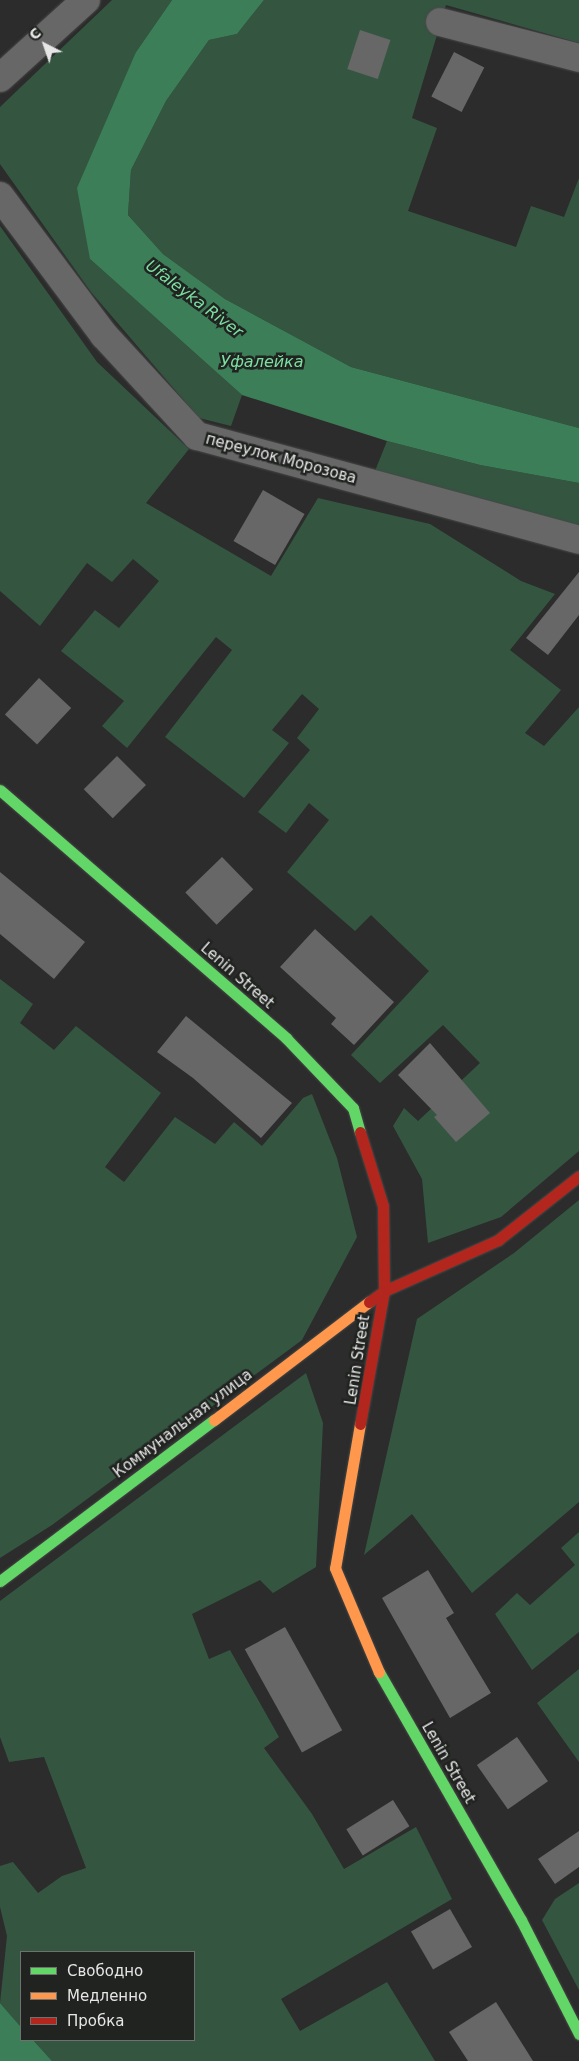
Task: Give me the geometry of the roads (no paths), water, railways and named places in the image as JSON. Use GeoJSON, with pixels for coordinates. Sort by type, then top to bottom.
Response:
{"type":"FeatureCollection","features":[{"type":"Feature","properties":{"kind":"street"},"geometry":{"type":"LineString","coordinates":[[0,78],[86,0]]}},
{"type":"Feature","properties":{"kind":"street"},"geometry":{"type":"LineString","coordinates":[[440,22],[579,58]]}},
{"type":"Feature","properties":{"kind":"street","name":"переулок Морозова"},"geometry":{"type":"LineString","coordinates":[[0,196],[104,334],[197,436],[579,540]]}},
{"type":"Feature","properties":{"kind":"street","name":"Lenin Street"},"geometry":{"type":"LineString","coordinates":[[0,790],[286,1038],[353,1108],[384,1206],[384,1291],[335,1568],[372,1660],[522,1920],[579,2034]]}},
{"type":"Feature","properties":{"kind":"street","name":"Коммунальная улица"},"geometry":{"type":"LineString","coordinates":[[0,1581],[384,1291],[498,1240],[579,1176]]}},
{"type":"Feature","properties":{"kind":"water","name":"Уфалейка"},"geometry":{"type":"Polygon","coordinates":[[[172,0],[264,0],[237,34],[209,40],[166,101],[131,170],[128,215],[163,254],[225,299],[351,367],[579,428],[579,483],[480,465],[387,441],[242,395],[90,259],[77,188],[136,52],[172,0]]]}},
{"type":"Feature","properties":{"kind":"water"},"geometry":{"type":"Polygon","coordinates":[[[0,2003],[20,2026],[20,2041],[34,2041],[52,2061],[0,2061],[0,2003]]]}},
{"type":"Feature","properties":{"kind":"water label","name":"Ufaleyka River"},"geometry":{"type":"Point","coordinates":[194,299]}}]}
